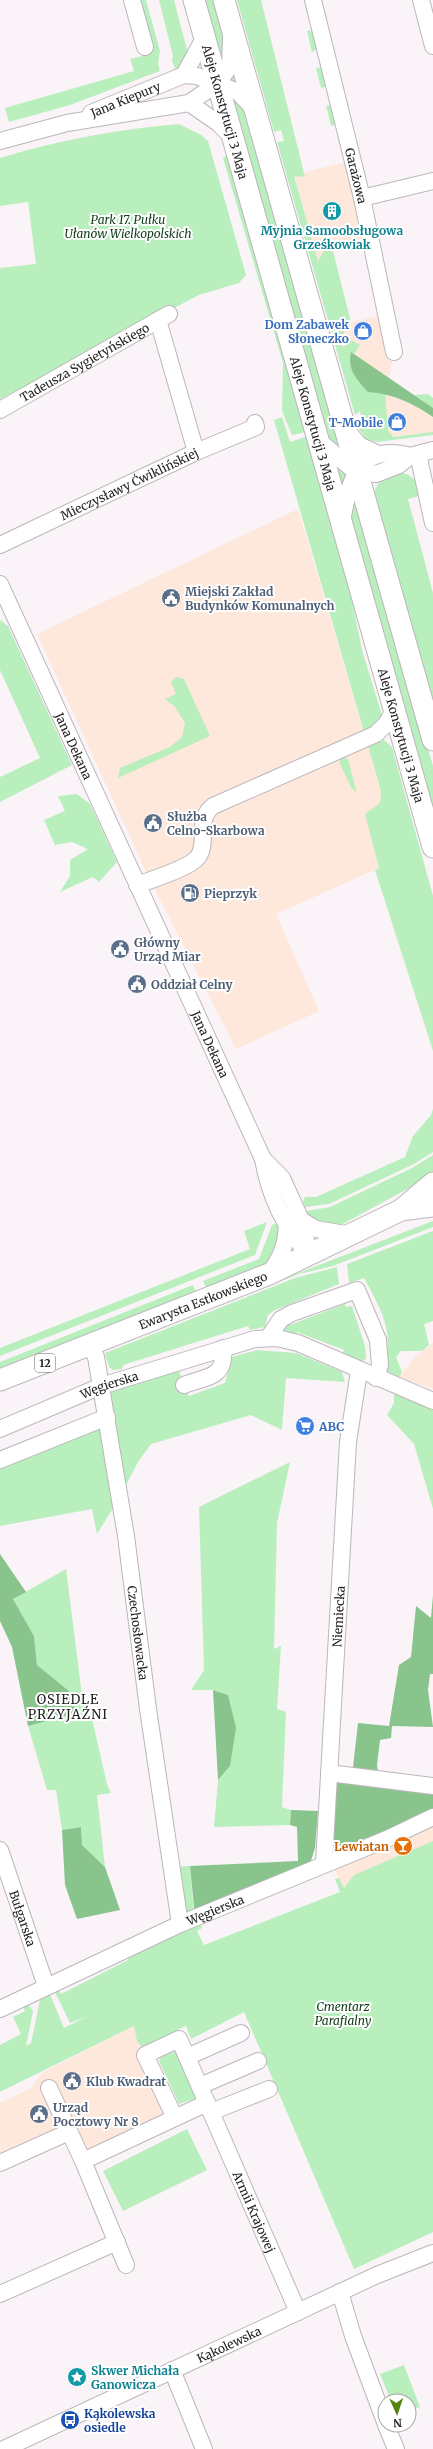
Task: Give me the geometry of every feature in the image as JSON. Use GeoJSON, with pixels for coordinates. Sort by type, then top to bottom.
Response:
{"type":"FeatureCollection","features":[{"type":"Feature","properties":{"kind":"main road","name":"Aleje Konstytucji 3 Maja"},"geometry":{"type":"LineString","coordinates":[[194,0],[320,442],[433,847]]}},
{"type":"Feature","properties":{"kind":"main road"},"geometry":{"type":"LineString","coordinates":[[224,0],[344,426],[366,473],[368,510],[433,740]]}},
{"type":"Feature","properties":{"kind":"main road","name":"Ewarysta Estkowskiego"},"geometry":{"type":"LineString","coordinates":[[0,1380],[269,1274],[401,1210],[433,1183]]}},
{"type":"Feature","properties":{"kind":"main road","name":"Ewarysta Estkowskiego"},"geometry":{"type":"LineString","coordinates":[[401,1210],[433,1206]]}},
{"type":"Feature","properties":{"kind":"street"},"geometry":{"type":"LineString","coordinates":[[132,0],[145,47]]}},
{"type":"Feature","properties":{"kind":"street","name":"Garażowa"},"geometry":{"type":"LineString","coordinates":[[314,0],[362,198],[394,352]]}},
{"type":"Feature","properties":{"kind":"street"},"geometry":{"type":"LineString","coordinates":[[421,0],[430,21],[433,46]]}},
{"type":"Feature","properties":{"kind":"street","name":"Jana Kiepury"},"geometry":{"type":"LineString","coordinates":[[67,123],[189,103],[218,84],[230,66],[232,27]]}},
{"type":"Feature","properties":{"kind":"street"},"geometry":{"type":"LineString","coordinates":[[204,38],[184,75],[197,76],[238,92],[256,111]]}},
{"type":"Feature","properties":{"kind":"street","name":"Jana Kiepury"},"geometry":{"type":"LineString","coordinates":[[0,142],[67,123],[184,75]]}},
{"type":"Feature","properties":{"kind":"street"},"geometry":{"type":"LineString","coordinates":[[189,103],[218,123],[234,139]]}},
{"type":"Feature","properties":{"kind":"street"},"geometry":{"type":"LineString","coordinates":[[362,198],[433,181]]}},
{"type":"Feature","properties":{"kind":"street","name":"Tadeusza Sygietyńskiego"},"geometry":{"type":"LineString","coordinates":[[0,410],[163,317],[196,452]]}},
{"type":"Feature","properties":{"kind":"street","name":"Mieczysławy Ćwiklińskiej"},"geometry":{"type":"LineString","coordinates":[[0,545],[196,452],[256,427],[255,423]]}},
{"type":"Feature","properties":{"kind":"street"},"geometry":{"type":"LineString","coordinates":[[344,426],[359,444],[378,454]]}},
{"type":"Feature","properties":{"kind":"street"},"geometry":{"type":"LineString","coordinates":[[320,442],[366,473]]}},
{"type":"Feature","properties":{"kind":"street"},"geometry":{"type":"LineString","coordinates":[[366,473],[363,463],[378,454],[394,452],[420,454]]}},
{"type":"Feature","properties":{"kind":"street"},"geometry":{"type":"LineString","coordinates":[[342,525],[348,490],[366,473],[399,465],[420,454]]}},
{"type":"Feature","properties":{"kind":"street"},"geometry":{"type":"LineString","coordinates":[[420,454],[433,523]]}},
{"type":"Feature","properties":{"kind":"street","name":"Jana Dekana"},"geometry":{"type":"LineString","coordinates":[[0,584],[5,610],[137,885],[263,1159],[267,1184],[294,1223],[309,1255]]}},
{"type":"Feature","properties":{"kind":"street"},"geometry":{"type":"LineString","coordinates":[[137,885],[189,864],[198,857],[205,815],[213,806],[376,734],[387,723],[394,708]]}},
{"type":"Feature","properties":{"kind":"street"},"geometry":{"type":"LineString","coordinates":[[376,734],[399,740],[404,745]]}},
{"type":"Feature","properties":{"kind":"street"},"geometry":{"type":"LineString","coordinates":[[294,1223],[316,1229],[351,1235]]}},
{"type":"Feature","properties":{"kind":"street","name":"Jana Dekana"},"geometry":{"type":"LineString","coordinates":[[269,1274],[282,1256],[286,1241],[294,1223]]}},
{"type":"Feature","properties":{"kind":"street"},"geometry":{"type":"LineString","coordinates":[[268,1338],[281,1319],[292,1313],[357,1290],[378,1340],[380,1360],[376,1378]]}},
{"type":"Feature","properties":{"kind":"street","name":"Węgierska"},"geometry":{"type":"LineString","coordinates":[[0,1429],[101,1386],[255,1338],[268,1338],[298,1343],[359,1371],[433,1401]]}},
{"type":"Feature","properties":{"kind":"street","name":"Czechosłowacka"},"geometry":{"type":"LineString","coordinates":[[89,1345],[96,1357],[114,1457],[180,1924]]}},
{"type":"Feature","properties":{"kind":"street"},"geometry":{"type":"LineString","coordinates":[[184,1385],[217,1373],[222,1368],[224,1361],[223,1348]]}},
{"type":"Feature","properties":{"kind":"street","name":"Niemiecka"},"geometry":{"type":"LineString","coordinates":[[324,1863],[348,1442],[359,1371]]}},
{"type":"Feature","properties":{"kind":"street"},"geometry":{"type":"LineString","coordinates":[[0,1460],[107,1417]]}},
{"type":"Feature","properties":{"kind":"street"},"geometry":{"type":"LineString","coordinates":[[329,1773],[433,1786]]}},
{"type":"Feature","properties":{"kind":"street","name":"Węgierska"},"geometry":{"type":"LineString","coordinates":[[0,2009],[180,1924],[324,1863],[387,1839],[433,1817]]}},
{"type":"Feature","properties":{"kind":"street","name":"Bułgarska"},"geometry":{"type":"LineString","coordinates":[[0,1850],[46,1986]]}},
{"type":"Feature","properties":{"kind":"street"},"geometry":{"type":"LineString","coordinates":[[187,2058],[241,2033]]}},
{"type":"Feature","properties":{"kind":"street","name":"Armii Krajowej"},"geometry":{"type":"LineString","coordinates":[[175,2118],[145,2055],[179,2039],[298,2312]]}},
{"type":"Feature","properties":{"kind":"street"},"geometry":{"type":"LineString","coordinates":[[200,2086],[258,2061]]}},
{"type":"Feature","properties":{"kind":"street"},"geometry":{"type":"LineString","coordinates":[[49,2088],[83,2161],[126,2265]]}},
{"type":"Feature","properties":{"kind":"street"},"geometry":{"type":"LineString","coordinates":[[83,2161],[175,2118],[269,2089]]}},
{"type":"Feature","properties":{"kind":"street"},"geometry":{"type":"LineString","coordinates":[[0,2163],[69,2132]]}},
{"type":"Feature","properties":{"kind":"street"},"geometry":{"type":"LineString","coordinates":[[0,2294],[117,2242]]}},
{"type":"Feature","properties":{"kind":"street","name":"Kąkolewska"},"geometry":{"type":"LineString","coordinates":[[4,2449],[340,2292],[433,2253]]}},
{"type":"Feature","properties":{"kind":"street"},"geometry":{"type":"LineString","coordinates":[[340,2292],[353,2336],[377,2400]]}},
{"type":"Feature","properties":{"kind":"street"},"geometry":{"type":"LineString","coordinates":[[172,2370],[204,2449]]}},
{"type":"Feature","properties":{"kind":"street"},"geometry":{"type":"LineString","coordinates":[[389,2433],[396,2449]]}},
{"type":"Feature","properties":{"kind":"shaded area"},"geometry":{"type":"Polygon","coordinates":[[[353,160],[370,237],[325,249],[318,262],[294,175],[353,160]]]}},
{"type":"Feature","properties":{"kind":"shaded area"},"geometry":{"type":"Polygon","coordinates":[[[386,314],[394,352],[389,378],[433,408],[433,432],[379,438],[362,421],[336,326],[386,314]]]}},
{"type":"Feature","properties":{"kind":"shaded area"},"geometry":{"type":"Polygon","coordinates":[[[298,509],[381,791],[380,803],[366,814],[379,868],[276,914],[319,1011],[236,1049],[147,874],[37,634],[298,509]]]}},
{"type":"Feature","properties":{"kind":"shaded area"},"geometry":{"type":"Polygon","coordinates":[[[433,1343],[433,1389],[399,1377],[417,1355],[433,1343]]]}},
{"type":"Feature","properties":{"kind":"shaded area"},"geometry":{"type":"Polygon","coordinates":[[[433,1817],[433,1852],[343,1888],[331,1861],[433,1817]]]}},
{"type":"Feature","properties":{"kind":"shaded area"},"geometry":{"type":"Polygon","coordinates":[[[134,2026],[175,2118],[83,2161],[69,2132],[0,2163],[0,2103],[31,2088],[42,2073],[134,2026]]]}},
{"type":"Feature","properties":{"kind":"green space"},"geometry":{"type":"Polygon","coordinates":[[[132,0],[146,0],[160,51],[158,64],[160,71],[70,105],[9,122],[5,108],[134,71],[130,59],[142,56],[145,52],[132,0]]]}},
{"type":"Feature","properties":{"kind":"green space"},"geometry":{"type":"Polygon","coordinates":[[[159,0],[174,0],[191,65],[179,78],[172,61],[173,56],[159,0]]]}},
{"type":"Feature","properties":{"kind":"green space"},"geometry":{"type":"Polygon","coordinates":[[[204,0],[217,0],[433,766],[433,810],[204,0]]]}},
{"type":"Feature","properties":{"kind":"green space"},"geometry":{"type":"Polygon","coordinates":[[[237,0],[261,0],[305,177],[294,176],[318,261],[325,249],[332,247],[351,322],[343,324],[345,339],[341,342],[342,346],[344,347],[349,339],[360,345],[354,354],[352,353],[368,392],[385,393],[388,430],[393,437],[433,432],[433,435],[377,442],[366,439],[359,429],[365,427],[360,411],[355,415],[277,142],[284,141],[281,130],[274,132],[237,0]]]}},
{"type":"Feature","properties":{"kind":"green space"},"geometry":{"type":"Polygon","coordinates":[[[313,30],[319,48],[312,52],[307,31],[313,30]]]}},
{"type":"Feature","properties":{"kind":"green space"},"geometry":{"type":"Polygon","coordinates":[[[324,67],[328,86],[321,88],[316,68],[324,67]]]}},
{"type":"Feature","properties":{"kind":"green space"},"geometry":{"type":"Polygon","coordinates":[[[333,105],[338,124],[331,126],[326,106],[333,105]]]}},
{"type":"Feature","properties":{"kind":"green space","name":"Park 17. Pułku Ułanów Wielkopolskich"},"geometry":{"type":"Polygon","coordinates":[[[179,124],[201,135],[208,141],[246,275],[239,283],[199,295],[0,399],[0,268],[36,264],[28,202],[0,206],[0,158],[89,136],[179,124]]]}},
{"type":"Feature","properties":{"kind":"green space"},"geometry":{"type":"Polygon","coordinates":[[[227,155],[306,432],[292,435],[282,411],[283,363],[223,158],[227,155]]]}},
{"type":"Feature","properties":{"kind":"green space"},"geometry":{"type":"Polygon","coordinates":[[[351,352],[433,408],[433,417],[418,407],[402,400],[386,395],[368,392],[354,374],[350,364],[351,352]]]}},
{"type":"Feature","properties":{"kind":"green space"},"geometry":{"type":"Polygon","coordinates":[[[428,394],[433,398],[433,408],[414,395],[428,394]]]}},
{"type":"Feature","properties":{"kind":"green space"},"geometry":{"type":"Polygon","coordinates":[[[282,417],[290,442],[308,436],[350,591],[362,650],[381,712],[382,738],[392,747],[433,896],[433,1051],[375,870],[379,868],[365,814],[380,803],[381,791],[274,420],[282,417]]]}},
{"type":"Feature","properties":{"kind":"green space"},"geometry":{"type":"Polygon","coordinates":[[[396,472],[410,476],[416,482],[423,495],[408,499],[433,593],[433,706],[374,500],[377,485],[383,479],[396,472]]]}},
{"type":"Feature","properties":{"kind":"green space"},"geometry":{"type":"Polygon","coordinates":[[[0,620],[8,626],[72,765],[0,802],[0,777],[40,758],[0,670],[0,620]]]}},
{"type":"Feature","properties":{"kind":"green space"},"geometry":{"type":"Polygon","coordinates":[[[176,677],[184,679],[210,736],[118,778],[120,768],[170,747],[182,737],[185,723],[175,707],[165,699],[176,694],[171,682],[176,677]]]}},
{"type":"Feature","properties":{"kind":"green space"},"geometry":{"type":"Polygon","coordinates":[[[342,757],[348,759],[357,794],[351,787],[339,762],[342,757]]]}},
{"type":"Feature","properties":{"kind":"green space"},"geometry":{"type":"Polygon","coordinates":[[[77,794],[90,804],[117,862],[99,882],[93,877],[60,892],[70,876],[70,860],[88,849],[72,842],[55,845],[44,820],[65,811],[58,796],[77,794]]]}},
{"type":"Feature","properties":{"kind":"green space"},"geometry":{"type":"Polygon","coordinates":[[[433,1109],[433,1152],[414,1164],[329,1204],[305,1207],[303,1201],[305,1197],[316,1197],[405,1157],[413,1136],[431,1115],[433,1109]]]}},
{"type":"Feature","properties":{"kind":"green space"},"geometry":{"type":"Polygon","coordinates":[[[433,1155],[433,1175],[343,1224],[323,1226],[301,1212],[330,1207],[412,1168],[433,1155]]]}},
{"type":"Feature","properties":{"kind":"green space"},"geometry":{"type":"Polygon","coordinates":[[[433,1221],[433,1227],[333,1266],[299,1274],[214,1308],[213,1306],[433,1221]]]}},
{"type":"Feature","properties":{"kind":"green space"},"geometry":{"type":"Polygon","coordinates":[[[267,1222],[255,1255],[0,1356],[0,1348],[250,1249],[244,1231],[267,1222]]]}},
{"type":"Feature","properties":{"kind":"green space"},"geometry":{"type":"Polygon","coordinates":[[[278,1223],[281,1237],[269,1262],[206,1288],[203,1281],[259,1259],[272,1225],[278,1223]]]}},
{"type":"Feature","properties":{"kind":"green space"},"geometry":{"type":"Polygon","coordinates":[[[433,1231],[433,1321],[424,1324],[429,1345],[422,1351],[401,1351],[396,1357],[402,1372],[399,1377],[385,1370],[388,1343],[387,1332],[385,1322],[376,1301],[364,1278],[349,1283],[347,1264],[433,1231]]]}},
{"type":"Feature","properties":{"kind":"green space"},"geometry":{"type":"Polygon","coordinates":[[[337,1267],[339,1284],[275,1310],[268,1315],[265,1327],[250,1330],[248,1326],[123,1365],[122,1369],[113,1370],[109,1367],[105,1353],[295,1278],[337,1267]]]}},
{"type":"Feature","properties":{"kind":"green space"},"geometry":{"type":"Polygon","coordinates":[[[193,1285],[196,1291],[0,1369],[0,1362],[193,1285]]]}},
{"type":"Feature","properties":{"kind":"green space"},"geometry":{"type":"Polygon","coordinates":[[[345,1304],[346,1307],[352,1306],[365,1346],[366,1358],[362,1362],[342,1355],[344,1350],[297,1332],[296,1335],[282,1329],[286,1316],[290,1325],[345,1304]]]}},
{"type":"Feature","properties":{"kind":"green space"},"geometry":{"type":"Polygon","coordinates":[[[257,1350],[296,1353],[342,1372],[345,1382],[286,1378],[282,1430],[251,1415],[151,1444],[138,1462],[120,1497],[97,1534],[92,1509],[0,1526],[0,1460],[107,1417],[101,1386],[176,1363],[189,1396],[225,1383],[232,1357],[257,1350]]]}},
{"type":"Feature","properties":{"kind":"green space"},"geometry":{"type":"Polygon","coordinates":[[[394,1385],[433,1401],[433,1509],[414,1444],[387,1415],[394,1403],[394,1385]]]}},
{"type":"Feature","properties":{"kind":"green space"},"geometry":{"type":"Polygon","coordinates":[[[290,1462],[277,1523],[274,1649],[281,1646],[277,1709],[286,1712],[282,1807],[291,1810],[290,1825],[214,1827],[218,1780],[230,1766],[228,1695],[213,1690],[191,1690],[204,1670],[199,1507],[290,1462]]]}},
{"type":"Feature","properties":{"kind":"green space"},"geometry":{"type":"Polygon","coordinates":[[[0,1554],[26,1592],[13,1599],[34,1636],[37,1665],[69,1691],[76,1713],[28,1726],[12,1647],[0,1621],[0,1554]]]}},
{"type":"Feature","properties":{"kind":"green space"},"geometry":{"type":"Polygon","coordinates":[[[66,1569],[83,1703],[90,1710],[107,1784],[111,1793],[97,1795],[105,1867],[82,1845],[81,1827],[62,1830],[56,1790],[47,1790],[28,1726],[46,1720],[69,1691],[37,1665],[34,1636],[13,1599],[66,1569]]]}},
{"type":"Feature","properties":{"kind":"green space"},"geometry":{"type":"Polygon","coordinates":[[[433,1595],[433,1674],[430,1674],[428,1690],[433,1727],[392,1726],[391,1738],[380,1740],[377,1765],[379,1779],[433,1786],[433,1817],[195,1917],[190,1866],[298,1861],[297,1827],[290,1825],[291,1810],[318,1811],[315,1848],[311,1861],[324,1860],[329,1773],[352,1776],[358,1723],[389,1726],[399,1665],[411,1657],[416,1606],[431,1618],[433,1595]]]}},
{"type":"Feature","properties":{"kind":"green space"},"geometry":{"type":"Polygon","coordinates":[[[213,1690],[228,1695],[236,1728],[230,1766],[218,1780],[213,1690]]]}},
{"type":"Feature","properties":{"kind":"green space"},"geometry":{"type":"Polygon","coordinates":[[[81,1827],[82,1845],[105,1867],[120,1910],[77,1919],[65,1885],[62,1830],[81,1827]]]}},
{"type":"Feature","properties":{"kind":"green space","name":"Cmentarz Parafialny"},"geometry":{"type":"Polygon","coordinates":[[[433,1841],[433,2232],[354,2269],[244,2012],[191,2039],[186,2026],[142,2047],[137,2041],[134,2026],[0,2092],[0,2045],[21,2034],[13,2017],[25,2011],[22,2003],[27,2003],[33,2011],[26,2046],[31,2043],[41,1995],[49,1992],[64,2028],[86,2017],[70,2023],[53,1988],[57,1986],[61,1994],[128,1960],[128,1952],[179,1924],[171,1867],[190,1866],[195,1927],[198,1920],[202,1928],[197,1931],[204,1945],[340,1892],[335,1879],[339,1878],[344,1888],[354,1875],[433,1841]]]}},
{"type":"Feature","properties":{"kind":"green space"},"geometry":{"type":"Polygon","coordinates":[[[177,2051],[196,2098],[179,2104],[159,2061],[161,2057],[177,2051]]]}},
{"type":"Feature","properties":{"kind":"green space"},"geometry":{"type":"Polygon","coordinates":[[[187,2129],[207,2170],[123,2211],[103,2171],[187,2129]]]}},
{"type":"Feature","properties":{"kind":"green space"},"geometry":{"type":"Polygon","coordinates":[[[404,2365],[415,2393],[388,2393],[380,2374],[404,2365]]]}},
{"type":"Feature","properties":{"kind":"green space"},"geometry":{"type":"Polygon","coordinates":[[[417,2399],[420,2407],[417,2408],[417,2399]]]}},
{"type":"Feature","properties":{"kind":"place","name":"Myjnia Samoobsługowa Grześkowiak"},"geometry":{"type":"Point","coordinates":[332,211]}},
{"type":"Feature","properties":{"kind":"place","name":"Dom Zabawek Słoneczko"},"geometry":{"type":"Point","coordinates":[363,331]}},
{"type":"Feature","properties":{"kind":"place","name":"T-Mobile"},"geometry":{"type":"Point","coordinates":[397,422]}},
{"type":"Feature","properties":{"kind":"place","name":"Miejski Zakład Budynków Komunalnych"},"geometry":{"type":"Point","coordinates":[171,598]}},
{"type":"Feature","properties":{"kind":"place","name":"Służba Celno-Skarbowa"},"geometry":{"type":"Point","coordinates":[153,823]}},
{"type":"Feature","properties":{"kind":"place","name":"Pieprzyk"},"geometry":{"type":"Point","coordinates":[190,893]}},
{"type":"Feature","properties":{"kind":"place","name":"Główny Urząd Miar"},"geometry":{"type":"Point","coordinates":[120,949]}},
{"type":"Feature","properties":{"kind":"place","name":"Oddział Celny"},"geometry":{"type":"Point","coordinates":[137,984]}},
{"type":"Feature","properties":{"kind":"place","name":"ABC"},"geometry":{"type":"Point","coordinates":[305,1426]}},
{"type":"Feature","properties":{"kind":"place","name":"Lewiatan"},"geometry":{"type":"Point","coordinates":[403,1846]}},
{"type":"Feature","properties":{"kind":"place","name":"Klub Kwadrat"},"geometry":{"type":"Point","coordinates":[72,2081]}},
{"type":"Feature","properties":{"kind":"place","name":"Urząd Pocztowy Nr 8"},"geometry":{"type":"Point","coordinates":[39,2114]}},
{"type":"Feature","properties":{"kind":"place","name":"Skwer Michała Ganowicza"},"geometry":{"type":"Point","coordinates":[77,2377]}},
{"type":"Feature","properties":{"kind":"place","name":"Kąkolewska osiedle"},"geometry":{"type":"Point","coordinates":[70,2420]}},
{"type":"Feature","properties":{"kind":"district","name":"OSIEDLE PRZYJAŹNI"},"geometry":{"type":"Point","coordinates":[68,1706]}}]}
